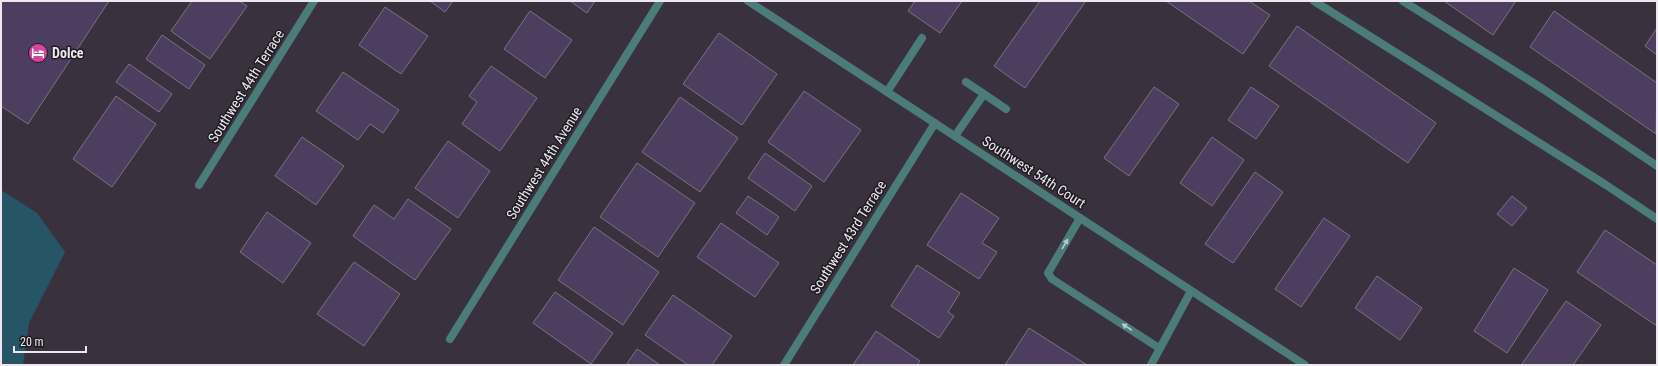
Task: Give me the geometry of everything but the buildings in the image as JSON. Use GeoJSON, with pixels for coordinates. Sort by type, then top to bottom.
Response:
{"type":"FeatureCollection","features":[{"type":"Feature","properties":{"kind":"street","name":"Southwest 44th Terrace"},"geometry":{"type":"LineString","coordinates":[[199,185],[314,1]]}},
{"type":"Feature","properties":{"kind":"street","name":"Southwest 44th Avenue"},"geometry":{"type":"LineString","coordinates":[[450,339],[660,1]]}},
{"type":"Feature","properties":{"kind":"street","name":"Southwest 54th Court"},"geometry":{"type":"LineString","coordinates":[[748,1],[1305,365]]}},
{"type":"Feature","properties":{"kind":"street"},"geometry":{"type":"LineString","coordinates":[[1314,1],[1599,180],[1657,219]]}},
{"type":"Feature","properties":{"kind":"street"},"geometry":{"type":"LineString","coordinates":[[1327,9],[1332,1]]}},
{"type":"Feature","properties":{"kind":"street"},"geometry":{"type":"LineString","coordinates":[[1403,1],[1543,89],[1657,166]]}},
{"type":"Feature","properties":{"kind":"street"},"geometry":{"type":"LineString","coordinates":[[888,92],[922,38]]}},
{"type":"Feature","properties":{"kind":"street"},"geometry":{"type":"LineString","coordinates":[[966,82],[1006,109]]}},
{"type":"Feature","properties":{"kind":"street"},"geometry":{"type":"LineString","coordinates":[[955,136],[984,94]]}},
{"type":"Feature","properties":{"kind":"street","name":"Southwest 43rd Terrace"},"geometry":{"type":"LineString","coordinates":[[784,365],[935,123]]}},
{"type":"Feature","properties":{"kind":"street"},"geometry":{"type":"LineString","coordinates":[[1080,218],[1048,273],[1052,279],[1160,348]]}},
{"type":"Feature","properties":{"kind":"street"},"geometry":{"type":"LineString","coordinates":[[1151,365],[1191,290]]}},
{"type":"Feature","properties":{"kind":"water"},"geometry":{"type":"Polygon","coordinates":[[[1,190],[37,213],[65,252],[29,323],[23,365],[1,365],[1,190]]]}},
{"type":"Feature","properties":{"kind":"place","name":"Dolce"},"geometry":{"type":"Point","coordinates":[38,53]}}]}
